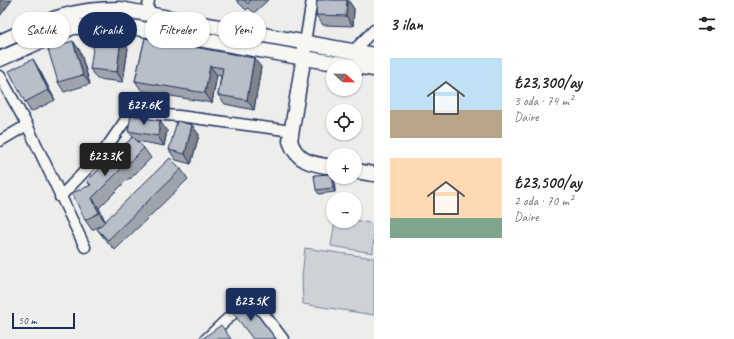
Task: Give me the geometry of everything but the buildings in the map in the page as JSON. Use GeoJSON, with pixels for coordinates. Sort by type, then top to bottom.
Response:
{"type":"FeatureCollection","features":[{"type":"Feature","properties":{"kind":"street"},"geometry":{"type":"LineString","coordinates":[[312,0],[290,141],[293,151],[302,160],[326,166]]}},
{"type":"Feature","properties":{"kind":"street"},"geometry":{"type":"LineString","coordinates":[[0,42],[33,26],[65,14],[96,9],[120,9],[148,6],[305,42],[374,55]]}},
{"type":"Feature","properties":{"kind":"street"},"geometry":{"type":"LineString","coordinates":[[0,59],[73,26],[120,25],[304,58],[374,68]]}},
{"type":"Feature","properties":{"kind":"street"},"geometry":{"type":"LineString","coordinates":[[353,51],[374,30]]}},
{"type":"Feature","properties":{"kind":"street"},"geometry":{"type":"LineString","coordinates":[[0,76],[27,125],[85,247]]}},
{"type":"Feature","properties":{"kind":"street"},"geometry":{"type":"LineString","coordinates":[[60,197],[104,151],[129,115],[135,113],[179,116],[292,131]]}},
{"type":"Feature","properties":{"kind":"street"},"geometry":{"type":"LineString","coordinates":[[0,141],[27,125]]}},
{"type":"Feature","properties":{"kind":"street"},"geometry":{"type":"LineString","coordinates":[[362,172],[374,174]]}},
{"type":"Feature","properties":{"kind":"street"},"geometry":{"type":"LineString","coordinates":[[206,339],[240,307],[249,303],[258,306],[283,339]]}},
{"type":"Feature","properties":{"kind":"shaded area"},"geometry":{"type":"Polygon","coordinates":[[[362,221],[374,224],[373,253],[331,246],[334,228],[362,228],[362,221]]]}},
{"type":"Feature","properties":{"kind":"shaded area"},"geometry":{"type":"Polygon","coordinates":[[[305,248],[374,258],[374,315],[303,304],[302,277],[305,248]]]}}]}
